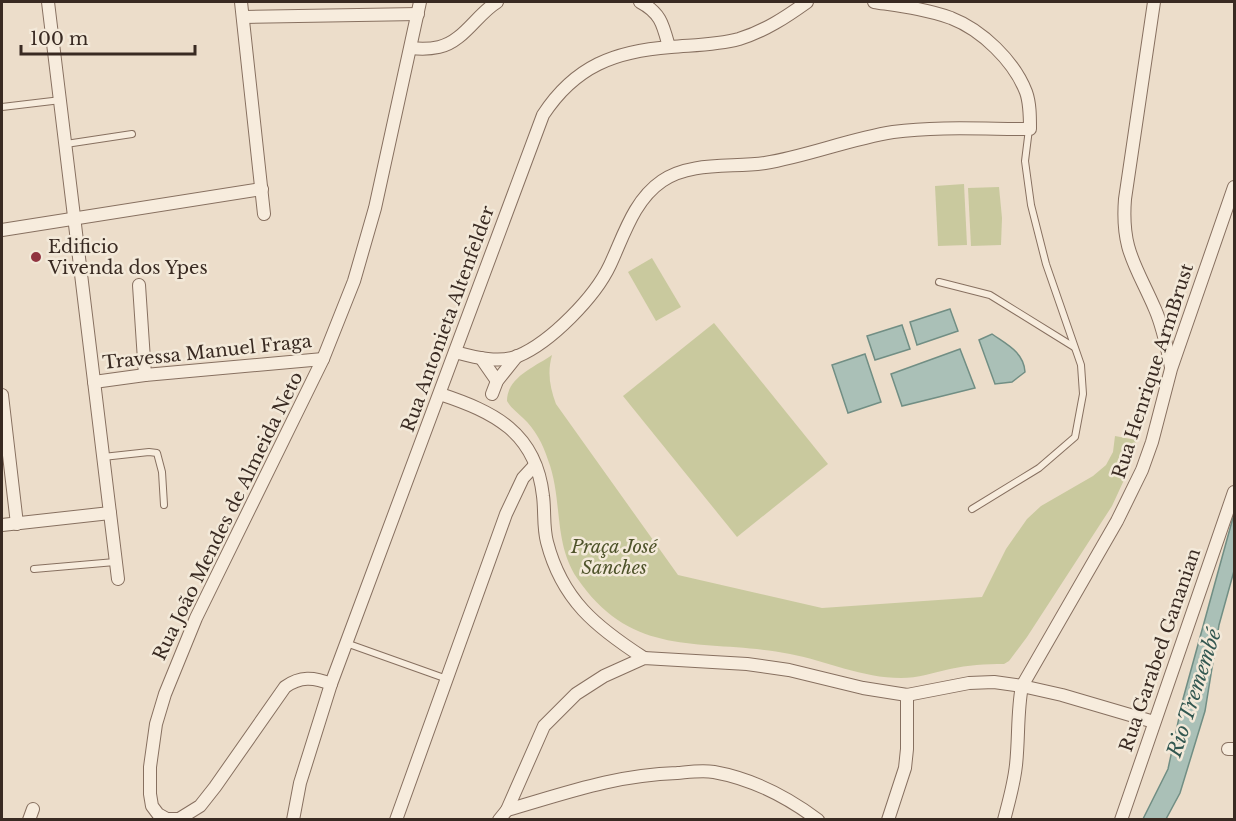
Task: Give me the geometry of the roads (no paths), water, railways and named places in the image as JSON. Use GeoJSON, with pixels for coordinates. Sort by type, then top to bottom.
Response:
{"type":"FeatureCollection","features":[{"type":"Feature","properties":{"kind":"street"},"geometry":{"type":"LineString","coordinates":[[48,2],[118,579]]}},
{"type":"Feature","properties":{"kind":"street"},"geometry":{"type":"LineString","coordinates":[[242,2],[264,214]]}},
{"type":"Feature","properties":{"kind":"street"},"geometry":{"type":"LineString","coordinates":[[411,48],[441,47],[451,42],[479,15],[497,2]]}},
{"type":"Feature","properties":{"kind":"street"},"geometry":{"type":"LineString","coordinates":[[640,2],[654,10],[660,19],[669,47]]}},
{"type":"Feature","properties":{"kind":"street","name":"Rua Antonieta Altenfelder"},"geometry":{"type":"LineString","coordinates":[[293,819],[300,783],[331,684],[543,115],[556,95],[576,78],[600,63],[626,53],[738,39],[766,29],[807,2]]}},
{"type":"Feature","properties":{"kind":"street"},"geometry":{"type":"LineString","coordinates":[[499,419],[492,394],[497,381],[517,356],[542,341],[584,303],[610,267],[633,212],[662,181],[678,173],[778,160],[894,132],[1030,129],[1026,92],[1016,73],[999,52],[974,30],[952,19],[915,8],[874,2]]}},
{"type":"Feature","properties":{"kind":"street"},"geometry":{"type":"LineString","coordinates":[[1154,2],[1123,223],[1125,239],[1133,262],[1160,322],[1171,369]]}},
{"type":"Feature","properties":{"kind":"street"},"geometry":{"type":"LineString","coordinates":[[244,17],[419,8]]}},
{"type":"Feature","properties":{"kind":"street","name":"Rua João Mendes de Almeida Neto"},"geometry":{"type":"LineString","coordinates":[[331,684],[305,678],[295,680],[285,687],[200,806],[178,819],[167,819],[158,814],[152,806],[150,767],[156,724],[165,694],[196,618],[323,359],[354,281],[365,246],[419,8]]}},
{"type":"Feature","properties":{"kind":"street","name":"Rua Henrique ArmBrust"},"geometry":{"type":"LineString","coordinates":[[1022,686],[1134,490],[1152,442],[1171,369],[1234,187]]}},
{"type":"Feature","properties":{"kind":"street"},"geometry":{"type":"LineString","coordinates":[[2,230],[262,189]]}},
{"type":"Feature","properties":{"kind":"street"},"geometry":{"type":"LineString","coordinates":[[139,285],[145,375]]}},
{"type":"Feature","properties":{"kind":"street"},"geometry":{"type":"LineString","coordinates":[[455,352],[481,358],[517,356]]}},
{"type":"Feature","properties":{"kind":"street"},"geometry":{"type":"LineString","coordinates":[[481,358],[497,381]]}},
{"type":"Feature","properties":{"kind":"street","name":"Travessa Manuel Fraga"},"geometry":{"type":"LineString","coordinates":[[94,382],[145,375],[323,359]]}},
{"type":"Feature","properties":{"kind":"street"},"geometry":{"type":"LineString","coordinates":[[440,394],[474,405],[512,428],[535,465],[543,495],[547,541],[562,580],[574,600],[589,618],[644,658]]}},
{"type":"Feature","properties":{"kind":"street"},"geometry":{"type":"LineString","coordinates":[[474,405],[492,394]]}},
{"type":"Feature","properties":{"kind":"street"},"geometry":{"type":"LineString","coordinates":[[2,395],[17,524]]}},
{"type":"Feature","properties":{"kind":"street"},"geometry":{"type":"LineString","coordinates":[[396,819],[514,494],[523,478],[535,465]]}},
{"type":"Feature","properties":{"kind":"street","name":"Rua Garabed Gananian"},"geometry":{"type":"LineString","coordinates":[[1120,819],[1234,492]]}},
{"type":"Feature","properties":{"kind":"street"},"geometry":{"type":"LineString","coordinates":[[2,525],[110,513]]}},
{"type":"Feature","properties":{"kind":"street"},"geometry":{"type":"LineString","coordinates":[[503,815],[544,726],[576,694],[604,676],[644,658],[747,664],[789,670],[863,688],[907,695],[969,682],[994,682],[1022,686],[1154,722]]}},
{"type":"Feature","properties":{"kind":"street"},"geometry":{"type":"LineString","coordinates":[[1004,819],[1012,792],[1016,763],[1018,704],[1022,686]]}},
{"type":"Feature","properties":{"kind":"street"},"geometry":{"type":"LineString","coordinates":[[888,819],[905,768],[907,695]]}},
{"type":"Feature","properties":{"kind":"street"},"geometry":{"type":"LineString","coordinates":[[503,815],[588,785],[630,776],[711,771],[742,778],[766,788],[818,819]]}},
{"type":"Feature","properties":{"kind":"lane"},"geometry":{"type":"LineString","coordinates":[[2,107],[61,100]]}},
{"type":"Feature","properties":{"kind":"lane"},"geometry":{"type":"LineString","coordinates":[[972,509],[1039,468],[1075,438],[1083,394],[1081,365],[1043,254],[1031,205],[1025,161],[1030,129]]}},
{"type":"Feature","properties":{"kind":"lane"},"geometry":{"type":"LineString","coordinates":[[66,144],[132,134]]}},
{"type":"Feature","properties":{"kind":"lane"},"geometry":{"type":"LineString","coordinates":[[939,282],[990,295],[1074,348]]}},
{"type":"Feature","properties":{"kind":"lane"},"geometry":{"type":"LineString","coordinates":[[104,457],[157,453],[162,472],[164,505]]}},
{"type":"Feature","properties":{"kind":"lane"},"geometry":{"type":"LineString","coordinates":[[34,568],[115,562]]}},
{"type":"Feature","properties":{"kind":"lane"},"geometry":{"type":"LineString","coordinates":[[346,643],[447,679]]}},
{"type":"Feature","properties":{"kind":"water"},"geometry":{"type":"Polygon","coordinates":[[[950,309],[958,331],[917,345],[910,322],[950,309]]]}},
{"type":"Feature","properties":{"kind":"water"},"geometry":{"type":"Polygon","coordinates":[[[902,325],[910,349],[875,360],[867,336],[902,325]]]}},
{"type":"Feature","properties":{"kind":"water"},"geometry":{"type":"Polygon","coordinates":[[[992,334],[1013,349],[1024,365],[1025,372],[1012,382],[995,384],[979,340],[992,334]]]}},
{"type":"Feature","properties":{"kind":"water"},"geometry":{"type":"Polygon","coordinates":[[[960,349],[975,388],[902,406],[891,374],[960,349]]]}},
{"type":"Feature","properties":{"kind":"water"},"geometry":{"type":"Polygon","coordinates":[[[865,354],[881,402],[848,413],[832,365],[865,354]]]}},
{"type":"Feature","properties":{"kind":"water","name":"Rio Tremembé"},"geometry":{"type":"Polygon","coordinates":[[[1234,514],[1234,571],[1219,625],[1205,711],[1180,793],[1166,819],[1143,819],[1168,769],[1183,699],[1234,514]]]}},
{"type":"Feature","properties":{"kind":"place","name":"Edificio Vivenda dos Ypes"},"geometry":{"type":"Point","coordinates":[36,257]}},
{"type":"Feature","properties":{"kind":"park label","name":"Praça José Sanches"},"geometry":{"type":"Point","coordinates":[614,557]}}]}
